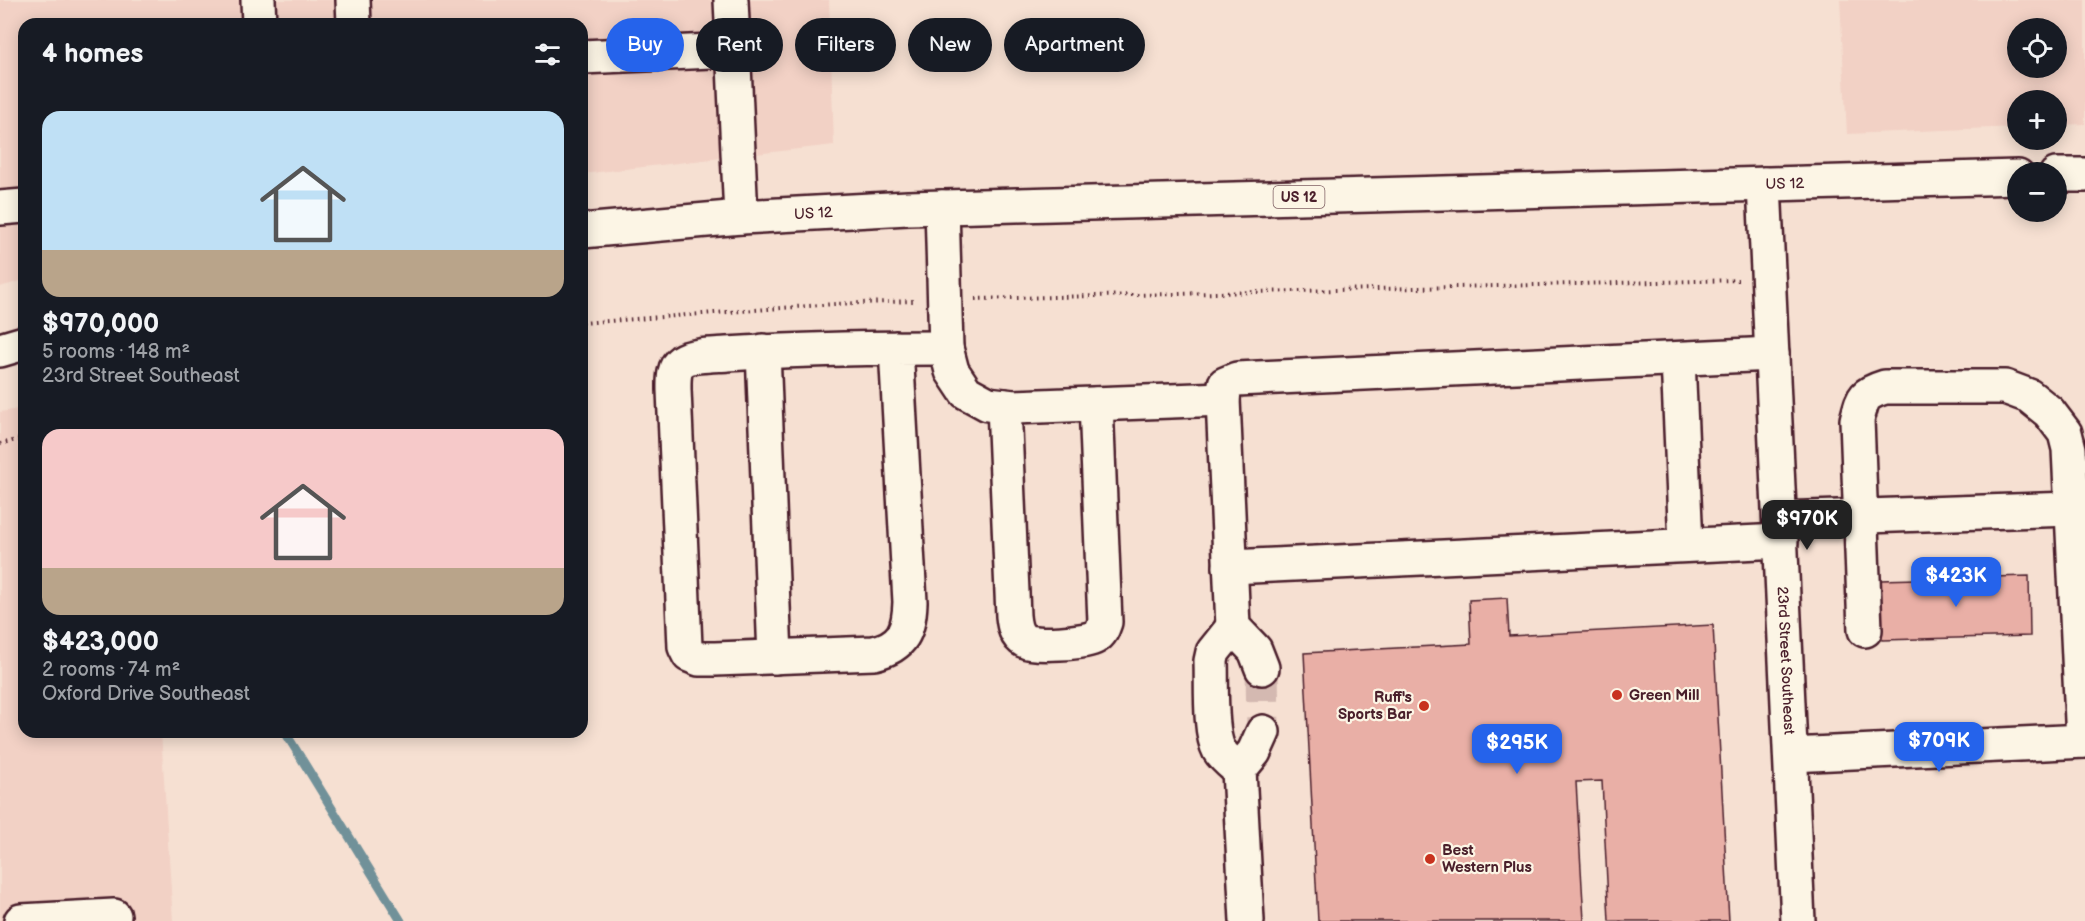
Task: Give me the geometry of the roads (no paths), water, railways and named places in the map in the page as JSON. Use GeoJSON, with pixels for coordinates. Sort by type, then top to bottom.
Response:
{"type":"FeatureCollection","features":[{"type":"Feature","properties":{"kind":"main road"},"geometry":{"type":"LineString","coordinates":[[258,0],[259,18]]}},
{"type":"Feature","properties":{"kind":"main road"},"geometry":{"type":"LineString","coordinates":[[353,0],[354,18]]}},
{"type":"Feature","properties":{"kind":"main road"},"geometry":{"type":"LineString","coordinates":[[731,0],[732,18]]}},
{"type":"Feature","properties":{"kind":"main road"},"geometry":{"type":"LineString","coordinates":[[588,57],[696,52]]}},
{"type":"Feature","properties":{"kind":"main road"},"geometry":{"type":"LineString","coordinates":[[734,72],[741,217]]}},
{"type":"Feature","properties":{"kind":"main road"},"geometry":{"type":"LineString","coordinates":[[2067,176],[2085,175]]}},
{"type":"Feature","properties":{"kind":"main road","name":"US 12"},"geometry":{"type":"LineString","coordinates":[[588,230],[741,217],[942,207],[2007,177]]}},
{"type":"Feature","properties":{"kind":"main road","name":"23rd Street Southeast"},"geometry":{"type":"LineString","coordinates":[[1764,184],[1798,921]]}},
{"type":"Feature","properties":{"kind":"main road"},"geometry":{"type":"LineString","coordinates":[[0,208],[18,206]]}},
{"type":"Feature","properties":{"kind":"main road"},"geometry":{"type":"LineString","coordinates":[[942,207],[946,348],[952,371],[966,392],[988,404],[1014,407],[1223,399]]}},
{"type":"Feature","properties":{"kind":"main road"},"geometry":{"type":"LineString","coordinates":[[0,350],[18,345]]}},
{"type":"Feature","properties":{"kind":"main road"},"geometry":{"type":"LineString","coordinates":[[896,348],[910,602],[909,619],[897,645],[874,653],[699,659],[689,655],[685,646],[675,425],[677,365],[683,359],[763,351],[896,348],[946,348]]}},
{"type":"Feature","properties":{"kind":"main road"},"geometry":{"type":"LineString","coordinates":[[763,351],[775,657]]}},
{"type":"Feature","properties":{"kind":"main road"},"geometry":{"type":"LineString","coordinates":[[1262,668],[1255,650],[1233,627],[1223,399],[1226,384],[1237,379],[1772,354]]}},
{"type":"Feature","properties":{"kind":"main road"},"geometry":{"type":"LineString","coordinates":[[1678,359],[1686,545]]}},
{"type":"Feature","properties":{"kind":"main road"},"geometry":{"type":"LineString","coordinates":[[1791,755],[2084,741],[2069,449],[2065,433],[2049,412],[2029,396],[2005,387],[1885,387],[1869,392],[1862,403],[1857,420],[1865,630]]}},
{"type":"Feature","properties":{"kind":"main road"},"geometry":{"type":"LineString","coordinates":[[1004,406],[1013,616],[1017,634],[1021,638],[1027,642],[1045,643],[1089,639],[1099,634],[1105,622],[1096,404]]}},
{"type":"Feature","properties":{"kind":"main road"},"geometry":{"type":"LineString","coordinates":[[1230,567],[1686,545],[1861,516],[2072,509]]}},
{"type":"Feature","properties":{"kind":"main road"},"geometry":{"type":"LineString","coordinates":[[1233,627],[1213,652],[1211,661],[1214,733],[1219,750],[1239,770]]}},
{"type":"Feature","properties":{"kind":"main road"},"geometry":{"type":"LineString","coordinates":[[1246,921],[1239,770],[1254,752],[1263,732]]}},
{"type":"Feature","properties":{"kind":"main road"},"geometry":{"type":"LineString","coordinates":[[21,921],[114,916]]}},
{"type":"Feature","properties":{"kind":"waterway"},"geometry":{"type":"LineString","coordinates":[[289,738],[401,921]]}},
{"type":"Feature","properties":{"kind":"tunnel"},"geometry":{"type":"LineString","coordinates":[[1262,668],[1263,732]]}},
{"type":"Feature","properties":{"kind":"place","name":"Green Mill"},"geometry":{"type":"Point","coordinates":[1617,695]}},
{"type":"Feature","properties":{"kind":"place","name":"Ruff's Sports Bar"},"geometry":{"type":"Point","coordinates":[1424,706]}},
{"type":"Feature","properties":{"kind":"place","name":"Best Western Plus"},"geometry":{"type":"Point","coordinates":[1430,859]}}]}
